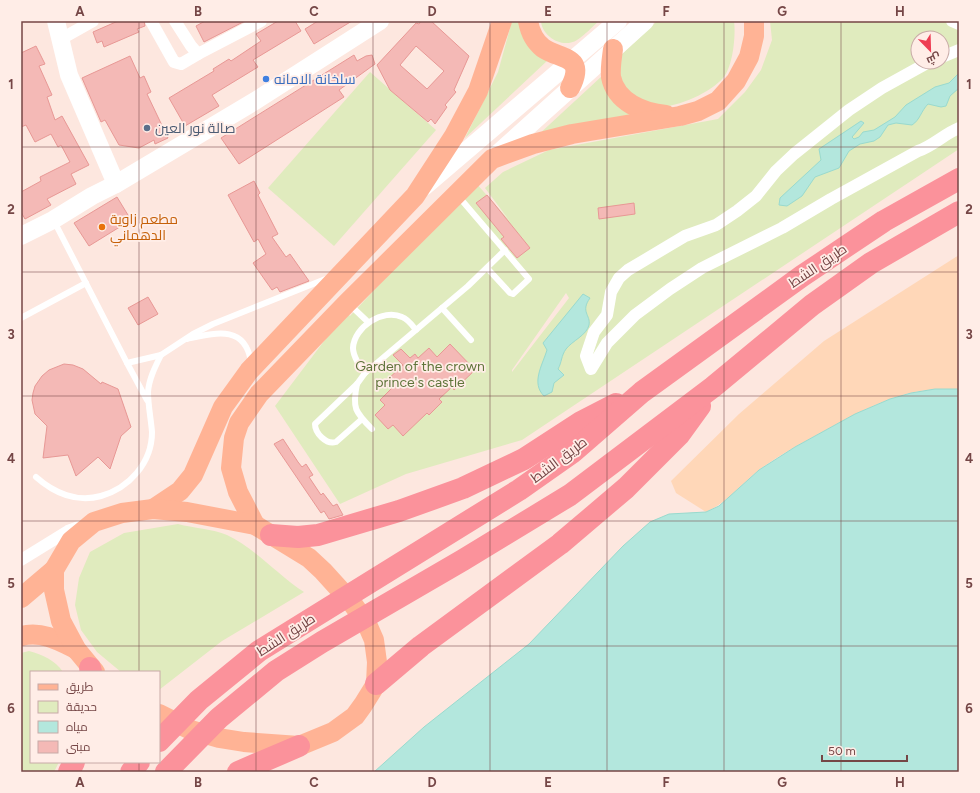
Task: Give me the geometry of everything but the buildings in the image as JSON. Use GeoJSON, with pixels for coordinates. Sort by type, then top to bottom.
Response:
{"type":"FeatureCollection","features":[{"type":"Feature","properties":{"kind":"highway","name":"طريق الشط"},"geometry":{"type":"LineString","coordinates":[[160,740],[199,700],[259,651],[519,490],[573,452],[642,392],[809,271],[884,221],[959,179]]}},
{"type":"Feature","properties":{"kind":"highway","name":"طريق الشط"},"geometry":{"type":"LineString","coordinates":[[166,772],[219,718],[276,671],[322,642],[463,560],[570,495],[713,387],[812,305],[871,263],[959,212]]}},
{"type":"Feature","properties":{"kind":"highway"},"geometry":{"type":"LineString","coordinates":[[376,684],[421,646],[560,544],[626,488],[679,435],[713,387]]}},
{"type":"Feature","properties":{"kind":"highway"},"geometry":{"type":"LineString","coordinates":[[263,530],[298,537],[318,534],[399,511],[463,488],[524,459],[581,422],[642,392]]}},
{"type":"Feature","properties":{"kind":"highway"},"geometry":{"type":"LineString","coordinates":[[238,772],[299,746]]}},
{"type":"Feature","properties":{"kind":"highway"},"geometry":{"type":"LineString","coordinates":[[69,772],[74,763]]}},
{"type":"Feature","properties":{"kind":"highway"},"geometry":{"type":"LineString","coordinates":[[131,772],[139,763]]}},
{"type":"Feature","properties":{"kind":"main road"},"geometry":{"type":"LineString","coordinates":[[528,21],[533,36],[538,43],[551,52],[566,57],[572,61],[575,72],[570,88]]}},
{"type":"Feature","properties":{"kind":"main road"},"geometry":{"type":"LineString","coordinates":[[263,530],[238,492],[231,468],[234,438],[239,423],[259,394],[347,303],[492,160],[533,144],[572,134],[680,116],[709,107],[718,101],[731,87],[749,58],[753,41],[754,21]]}},
{"type":"Feature","properties":{"kind":"main road"},"geometry":{"type":"LineString","coordinates":[[153,509],[180,491],[193,475],[223,407],[249,371],[414,196],[454,136],[478,91],[497,26]]}},
{"type":"Feature","properties":{"kind":"main road"},"geometry":{"type":"LineString","coordinates":[[613,49],[611,78],[623,98],[640,109],[658,114],[680,116]]}},
{"type":"Feature","properties":{"kind":"main road"},"geometry":{"type":"LineString","coordinates":[[21,598],[54,570],[71,541],[94,522],[122,512],[153,509],[187,512],[263,530],[308,558],[323,571],[352,603],[367,624],[374,640],[377,662],[376,684],[355,716],[333,732],[299,746],[244,742],[219,738],[191,730],[160,714]]}},
{"type":"Feature","properties":{"kind":"main road"},"geometry":{"type":"LineString","coordinates":[[54,570],[54,590],[57,608],[76,650],[92,671]]}},
{"type":"Feature","properties":{"kind":"main road"},"geometry":{"type":"LineString","coordinates":[[21,636],[29,634],[50,636],[76,650]]}},
{"type":"Feature","properties":{"kind":"street"},"geometry":{"type":"LineString","coordinates":[[56,21],[69,75],[116,184]]}},
{"type":"Feature","properties":{"kind":"street"},"geometry":{"type":"LineString","coordinates":[[61,39],[93,21]]}},
{"type":"Feature","properties":{"kind":"street"},"geometry":{"type":"LineString","coordinates":[[151,21],[176,64],[181,64],[261,21]]}},
{"type":"Feature","properties":{"kind":"street"},"geometry":{"type":"LineString","coordinates":[[175,21],[198,54]]}},
{"type":"Feature","properties":{"kind":"street"},"geometry":{"type":"LineString","coordinates":[[21,236],[53,220],[92,196],[116,184],[254,101],[380,21]]}},
{"type":"Feature","properties":{"kind":"street"},"geometry":{"type":"LineString","coordinates":[[414,196],[618,21]]}},
{"type":"Feature","properties":{"kind":"street"},"geometry":{"type":"LineString","coordinates":[[492,160],[645,21]]}},
{"type":"Feature","properties":{"kind":"street"},"geometry":{"type":"LineString","coordinates":[[952,21],[959,24]]}},
{"type":"Feature","properties":{"kind":"street"},"geometry":{"type":"LineString","coordinates":[[914,70],[849,110],[794,154],[776,172],[756,196],[738,212],[716,225],[684,236],[628,270],[619,278],[611,292],[607,315],[594,332],[586,356],[591,369],[608,343],[635,316],[676,285],[702,268],[782,228],[918,151],[930,147],[941,137],[959,128]]}},
{"type":"Feature","properties":{"kind":"street"},"geometry":{"type":"LineString","coordinates":[[21,560],[68,531],[94,522]]}},
{"type":"Feature","properties":{"kind":"lane"},"geometry":{"type":"LineString","coordinates":[[456,194],[529,277],[528,282],[516,293],[510,293],[487,268]]}},
{"type":"Feature","properties":{"kind":"lane"},"geometry":{"type":"LineString","coordinates":[[53,220],[149,404]]}},
{"type":"Feature","properties":{"kind":"lane"},"geometry":{"type":"LineString","coordinates":[[362,419],[336,442],[331,443],[327,442],[315,428],[315,424],[357,384],[365,373],[442,308],[505,250]]}},
{"type":"Feature","properties":{"kind":"lane"},"geometry":{"type":"LineString","coordinates":[[128,363],[161,355],[213,324],[341,273]]}},
{"type":"Feature","properties":{"kind":"lane"},"geometry":{"type":"LineString","coordinates":[[21,318],[86,283]]}},
{"type":"Feature","properties":{"kind":"lane"},"geometry":{"type":"LineString","coordinates":[[347,303],[368,322]]}},
{"type":"Feature","properties":{"kind":"lane"},"geometry":{"type":"LineString","coordinates":[[442,308],[471,340]]}},
{"type":"Feature","properties":{"kind":"lane"},"geometry":{"type":"LineString","coordinates":[[365,373],[356,359],[353,347],[357,335],[368,322],[375,318],[395,315],[402,317],[416,330]]}},
{"type":"Feature","properties":{"kind":"lane"},"geometry":{"type":"LineString","coordinates":[[184,340],[216,333],[233,335],[246,346],[250,354],[249,371]]}},
{"type":"Feature","properties":{"kind":"lane"},"geometry":{"type":"LineString","coordinates":[[36,477],[46,485],[70,496],[96,497],[121,488],[140,470],[146,458],[152,432],[149,404],[150,380],[161,355]]}},
{"type":"Feature","properties":{"kind":"lane"},"geometry":{"type":"LineString","coordinates":[[357,384],[354,408],[372,429]]}},
{"type":"Feature","properties":{"kind":"green space"},"geometry":{"type":"Polygon","coordinates":[[[512,21],[524,21],[547,61],[465,138],[498,72],[512,21]]]}},
{"type":"Feature","properties":{"kind":"green space"},"geometry":{"type":"Polygon","coordinates":[[[541,21],[599,21],[577,40],[566,43],[554,40],[549,36],[542,27],[541,21]]]}},
{"type":"Feature","properties":{"kind":"green space"},"geometry":{"type":"Polygon","coordinates":[[[657,21],[734,21],[735,34],[733,51],[729,66],[723,78],[716,85],[695,97],[671,106],[648,106],[635,101],[619,82],[618,58],[657,21]]]}},
{"type":"Feature","properties":{"kind":"green space","name":"Garden of the crown prince's castle"},"geometry":{"type":"Polygon","coordinates":[[[770,21],[959,21],[959,149],[522,440],[406,474],[340,504],[275,406],[346,312],[350,316],[475,182],[509,220],[485,188],[503,172],[549,150],[718,119],[745,92],[761,70],[772,40],[770,21]],[[566,293],[512,372],[569,298],[566,293]]]}},
{"type":"Feature","properties":{"kind":"green space"},"geometry":{"type":"Polygon","coordinates":[[[370,72],[436,130],[334,246],[268,188],[370,72]]]}},
{"type":"Feature","properties":{"kind":"green space"},"geometry":{"type":"Polygon","coordinates":[[[602,76],[636,118],[536,137],[602,76]]]}},
{"type":"Feature","properties":{"kind":"green space"},"geometry":{"type":"Polygon","coordinates":[[[178,524],[216,531],[227,535],[248,547],[304,592],[222,641],[160,689],[160,671],[120,671],[97,652],[81,630],[75,605],[79,578],[90,552],[124,533],[178,524]]]}},
{"type":"Feature","properties":{"kind":"green space"},"geometry":{"type":"Polygon","coordinates":[[[29,651],[39,654],[48,658],[62,671],[30,671],[30,763],[58,763],[54,772],[21,772],[21,653],[29,651]]]}},
{"type":"Feature","properties":{"kind":"sand"},"geometry":{"type":"Polygon","coordinates":[[[959,255],[959,389],[916,392],[899,396],[866,409],[774,459],[752,475],[721,504],[706,512],[676,493],[671,481],[739,414],[824,341],[959,255]]]}},
{"type":"Feature","properties":{"kind":"water"},"geometry":{"type":"Polygon","coordinates":[[[959,73],[959,88],[950,96],[946,106],[941,107],[928,104],[917,121],[912,125],[896,123],[888,125],[880,137],[874,141],[860,144],[849,151],[839,168],[815,177],[802,196],[787,206],[779,205],[780,198],[821,160],[819,149],[861,121],[864,123],[852,137],[854,139],[859,137],[863,132],[874,130],[895,117],[906,105],[935,87],[949,83],[959,73]]]}},
{"type":"Feature","properties":{"kind":"water"},"geometry":{"type":"Polygon","coordinates":[[[583,294],[590,298],[586,307],[589,322],[588,329],[566,349],[558,369],[564,375],[554,383],[552,392],[544,396],[538,386],[540,368],[547,350],[543,343],[583,294]]]}},
{"type":"Feature","properties":{"kind":"water"},"geometry":{"type":"Polygon","coordinates":[[[935,389],[959,389],[959,772],[374,772],[424,727],[529,644],[623,546],[650,522],[669,514],[706,512],[719,506],[759,470],[795,447],[855,414],[890,399],[911,393],[935,389]]]}},
{"type":"Feature","properties":{"kind":"place","name":"سلخانة الامانه"},"geometry":{"type":"Point","coordinates":[266,79]}},
{"type":"Feature","properties":{"kind":"place","name":"صالة نور العين"},"geometry":{"type":"Point","coordinates":[147,128]}},
{"type":"Feature","properties":{"kind":"place","name":"مطعم زاوية الدهماني"},"geometry":{"type":"Point","coordinates":[102,227]}}]}
